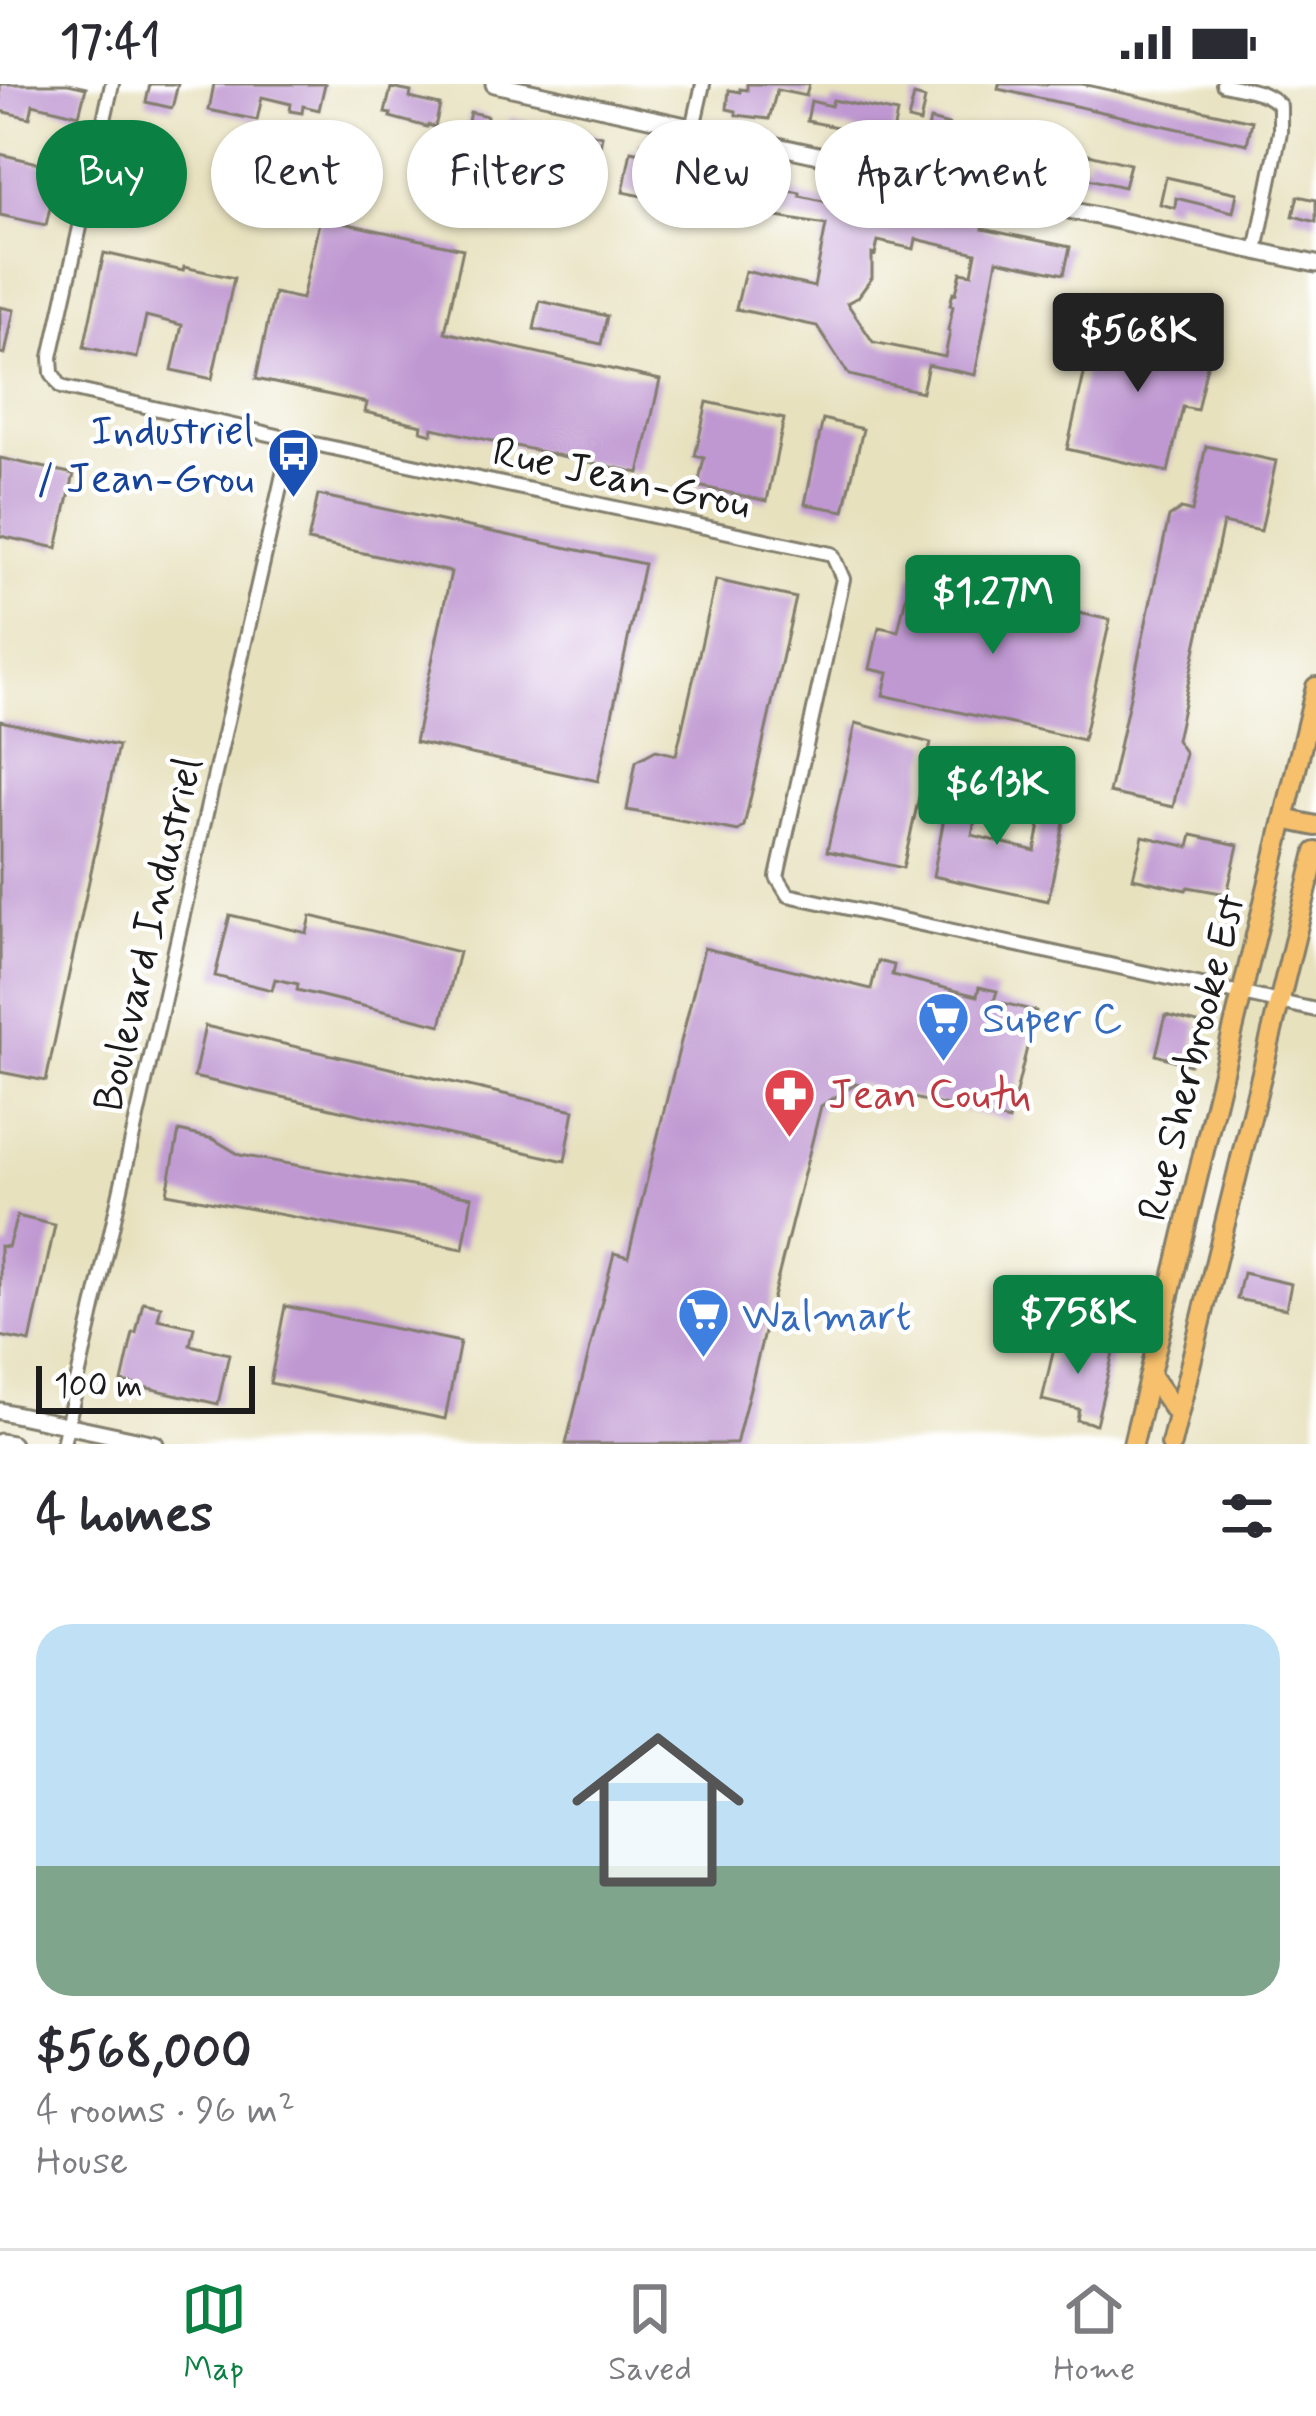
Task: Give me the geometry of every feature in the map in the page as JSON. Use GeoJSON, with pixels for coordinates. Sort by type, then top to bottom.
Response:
{"type":"FeatureCollection","features":[{"type":"Feature","properties":{"kind":"main road","name":"Rue Sherbrooke Est"},"geometry":{"type":"LineString","coordinates":[[1133,1444],[1316,687]]}},
{"type":"Feature","properties":{"kind":"main road"},"geometry":{"type":"LineString","coordinates":[[1284,819],[1316,826]]}},
{"type":"Feature","properties":{"kind":"main road","name":"Rue Sherbrooke Est"},"geometry":{"type":"LineString","coordinates":[[1171,1444],[1316,852]]}},
{"type":"Feature","properties":{"kind":"main road"},"geometry":{"type":"LineString","coordinates":[[1196,1181],[1227,1210]]}},
{"type":"Feature","properties":{"kind":"main road"},"geometry":{"type":"LineString","coordinates":[[1150,1375],[1178,1415]]}},
{"type":"Feature","properties":{"kind":"street","name":"Rue Jean-Grou"},"geometry":{"type":"LineString","coordinates":[[112,84],[51,357],[56,381],[69,391],[832,554],[843,579],[777,877],[788,896],[1241,996]]}},
{"type":"Feature","properties":{"kind":"street"},"geometry":{"type":"LineString","coordinates":[[494,84],[657,120]]}},
{"type":"Feature","properties":{"kind":"street"},"geometry":{"type":"LineString","coordinates":[[695,120],[703,84]]}},
{"type":"Feature","properties":{"kind":"street"},"geometry":{"type":"LineString","coordinates":[[1223,84],[1262,93],[1280,106],[1280,132],[1256,251]]}},
{"type":"Feature","properties":{"kind":"street"},"geometry":{"type":"LineString","coordinates":[[791,149],[1316,264]]}},
{"type":"Feature","properties":{"kind":"street","name":"Boulevard Industriel"},"geometry":{"type":"LineString","coordinates":[[63,1444],[291,439]]}},
{"type":"Feature","properties":{"kind":"street"},"geometry":{"type":"LineString","coordinates":[[1241,996],[1316,1010]]}},
{"type":"Feature","properties":{"kind":"street"},"geometry":{"type":"LineString","coordinates":[[0,1411],[155,1444]]}},
{"type":"Feature","properties":{"kind":"street"},"geometry":{"type":"LineString","coordinates":[[0,1442],[12,1444]]}},
{"type":"Feature","properties":{"kind":"building"},"geometry":{"type":"Polygon","coordinates":[[[0,84],[86,88],[79,115],[33,104],[30,118],[0,111],[0,84]]]}},
{"type":"Feature","properties":{"kind":"building"},"geometry":{"type":"Polygon","coordinates":[[[150,84],[178,84],[172,108],[146,102],[150,84]]]}},
{"type":"Feature","properties":{"kind":"building"},"geometry":{"type":"Polygon","coordinates":[[[214,84],[325,84],[319,110],[303,106],[302,113],[290,111],[291,104],[262,97],[257,120],[209,110],[214,84]]]}},
{"type":"Feature","properties":{"kind":"building"},"geometry":{"type":"Polygon","coordinates":[[[747,84],[809,84],[806,96],[777,90],[769,119],[736,115],[727,109],[729,90],[747,90],[747,84]]]}},
{"type":"Feature","properties":{"kind":"building"},"geometry":{"type":"Polygon","coordinates":[[[999,84],[1082,84],[1252,121],[1247,144],[998,89],[999,84]]]}},
{"type":"Feature","properties":{"kind":"building"},"geometry":{"type":"Polygon","coordinates":[[[391,88],[440,105],[437,120],[407,122],[385,113],[391,88]]]}},
{"type":"Feature","properties":{"kind":"building"},"geometry":{"type":"Polygon","coordinates":[[[914,96],[925,99],[921,120],[908,120],[914,96]]]}},
{"type":"Feature","properties":{"kind":"building"},"geometry":{"type":"Polygon","coordinates":[[[833,100],[897,113],[896,120],[807,121],[811,101],[831,106],[833,100]]]}},
{"type":"Feature","properties":{"kind":"building"},"geometry":{"type":"Polygon","coordinates":[[[470,112],[487,116],[486,120],[468,120],[470,112]]]}},
{"type":"Feature","properties":{"kind":"building"},"geometry":{"type":"Polygon","coordinates":[[[632,151],[632,194],[623,192],[632,151]]]}},
{"type":"Feature","properties":{"kind":"building"},"geometry":{"type":"Polygon","coordinates":[[[0,154],[36,163],[36,223],[0,215],[0,154]]]}},
{"type":"Feature","properties":{"kind":"building"},"geometry":{"type":"Polygon","coordinates":[[[1090,154],[1130,164],[1124,187],[1090,179],[1090,154]]]}},
{"type":"Feature","properties":{"kind":"building"},"geometry":{"type":"Polygon","coordinates":[[[1166,177],[1237,193],[1233,212],[1176,198],[1175,208],[1160,204],[1166,177]]]}},
{"type":"Feature","properties":{"kind":"building"},"geometry":{"type":"Polygon","coordinates":[[[791,191],[815,199],[815,223],[791,219],[791,191]]]}},
{"type":"Feature","properties":{"kind":"building"},"geometry":{"type":"Polygon","coordinates":[[[1298,196],[1316,200],[1316,222],[1293,216],[1298,196]]]}},
{"type":"Feature","properties":{"kind":"building"},"geometry":{"type":"Polygon","coordinates":[[[318,228],[366,228],[463,249],[445,332],[660,380],[639,473],[433,428],[432,434],[421,431],[422,425],[365,412],[367,403],[256,379],[274,293],[302,299],[318,228]]]}},
{"type":"Feature","properties":{"kind":"building"},"geometry":{"type":"Polygon","coordinates":[[[825,228],[983,228],[1070,247],[1064,274],[997,260],[975,375],[928,365],[922,392],[849,375],[817,326],[736,309],[745,271],[814,287],[825,228]],[[916,239],[914,249],[878,241],[872,254],[872,278],[847,303],[873,342],[945,357],[953,292],[961,272],[972,274],[976,253],[916,239]]]}},
{"type":"Feature","properties":{"kind":"building"},"geometry":{"type":"Polygon","coordinates":[[[104,253],[234,278],[212,379],[172,370],[182,325],[146,316],[137,358],[84,347],[104,253]]]}},
{"type":"Feature","properties":{"kind":"building"},"geometry":{"type":"Polygon","coordinates":[[[540,301],[607,316],[601,344],[534,329],[540,301]]]}},
{"type":"Feature","properties":{"kind":"building"},"geometry":{"type":"Polygon","coordinates":[[[0,307],[14,310],[5,354],[0,353],[0,307]]]}},
{"type":"Feature","properties":{"kind":"building"},"geometry":{"type":"Polygon","coordinates":[[[1115,319],[1208,340],[1197,410],[1183,407],[1168,472],[1067,449],[1090,348],[1101,351],[1115,319]]]}},
{"type":"Feature","properties":{"kind":"building"},"geometry":{"type":"Polygon","coordinates":[[[707,402],[784,419],[767,501],[698,486],[704,458],[695,456],[707,402]]]}},
{"type":"Feature","properties":{"kind":"building"},"geometry":{"type":"Polygon","coordinates":[[[823,419],[863,429],[844,511],[805,504],[823,419]]]}},
{"type":"Feature","properties":{"kind":"building"},"geometry":{"type":"Polygon","coordinates":[[[1206,446],[1276,461],[1261,531],[1223,523],[1176,740],[1185,753],[1173,807],[1109,793],[1169,517],[1181,509],[1192,512],[1206,446]]]}},
{"type":"Feature","properties":{"kind":"building"},"geometry":{"type":"Polygon","coordinates":[[[0,458],[74,474],[57,548],[0,536],[0,458]]]}},
{"type":"Feature","properties":{"kind":"building"},"geometry":{"type":"Polygon","coordinates":[[[318,495],[644,564],[598,781],[415,742],[451,572],[308,541],[318,495]]]}},
{"type":"Feature","properties":{"kind":"building"},"geometry":{"type":"Polygon","coordinates":[[[911,575],[1110,620],[1083,740],[883,695],[888,673],[870,669],[879,627],[898,631],[911,575]]]}},
{"type":"Feature","properties":{"kind":"building"},"geometry":{"type":"Polygon","coordinates":[[[716,580],[796,598],[744,826],[738,831],[627,810],[636,761],[656,750],[676,755],[716,580]]]}},
{"type":"Feature","properties":{"kind":"building"},"geometry":{"type":"Polygon","coordinates":[[[0,721],[118,746],[46,1081],[0,1072],[0,721]]]}},
{"type":"Feature","properties":{"kind":"building"},"geometry":{"type":"Polygon","coordinates":[[[856,723],[931,743],[903,868],[827,851],[856,723]]]}},
{"type":"Feature","properties":{"kind":"building"},"geometry":{"type":"Polygon","coordinates":[[[952,776],[982,782],[972,835],[1035,851],[1045,797],[1068,803],[1048,901],[933,876],[952,776]]]}},
{"type":"Feature","properties":{"kind":"building"},"geometry":{"type":"Polygon","coordinates":[[[1192,835],[1238,845],[1227,894],[1133,878],[1143,836],[1189,847],[1192,835]]]}},
{"type":"Feature","properties":{"kind":"building"},"geometry":{"type":"Polygon","coordinates":[[[230,915],[307,933],[311,916],[459,952],[441,1025],[297,990],[298,984],[275,979],[272,990],[215,976],[230,915]]]}},
{"type":"Feature","properties":{"kind":"building"},"geometry":{"type":"Polygon","coordinates":[[[704,948],[871,989],[878,961],[894,965],[892,975],[977,996],[979,987],[997,991],[994,1001],[1036,1011],[1009,1121],[856,1084],[821,1106],[736,1444],[566,1444],[614,1253],[628,1257],[704,948]]]}},
{"type":"Feature","properties":{"kind":"building"},"geometry":{"type":"Polygon","coordinates":[[[1166,1015],[1198,1023],[1190,1065],[1156,1055],[1166,1015]]]}},
{"type":"Feature","properties":{"kind":"building"},"geometry":{"type":"Polygon","coordinates":[[[205,1026],[574,1110],[565,1161],[194,1077],[205,1026]]]}},
{"type":"Feature","properties":{"kind":"building"},"geometry":{"type":"Polygon","coordinates":[[[179,1131],[213,1139],[240,1155],[472,1197],[463,1249],[167,1193],[179,1131]]]}},
{"type":"Feature","properties":{"kind":"building"},"geometry":{"type":"Polygon","coordinates":[[[17,1216],[55,1225],[30,1342],[0,1336],[0,1246],[8,1247],[17,1216]]]}},
{"type":"Feature","properties":{"kind":"building"},"geometry":{"type":"Polygon","coordinates":[[[1243,1273],[1291,1284],[1286,1309],[1237,1299],[1243,1273]]]}},
{"type":"Feature","properties":{"kind":"building"},"geometry":{"type":"Polygon","coordinates":[[[143,1302],[161,1306],[158,1319],[194,1327],[190,1345],[229,1354],[218,1404],[122,1382],[143,1302]]]}},
{"type":"Feature","properties":{"kind":"building"},"geometry":{"type":"Polygon","coordinates":[[[285,1306],[460,1342],[445,1419],[270,1383],[285,1306]]]}},
{"type":"Feature","properties":{"kind":"building"},"geometry":{"type":"Polygon","coordinates":[[[1057,1335],[1114,1349],[1096,1424],[1077,1420],[1079,1409],[1042,1400],[1057,1335]]]}},
{"type":"Feature","properties":{"kind":"place","name":"Industriel / Jean-Grou"},"geometry":{"type":"Point","coordinates":[293,499]}},
{"type":"Feature","properties":{"kind":"place","name":"Super C"},"geometry":{"type":"Point","coordinates":[943,1063]}},
{"type":"Feature","properties":{"kind":"place","name":"Jean Coutu"},"geometry":{"type":"Point","coordinates":[789,1139]}},
{"type":"Feature","properties":{"kind":"place","name":"Walmart"},"geometry":{"type":"Point","coordinates":[703,1360]}}]}
